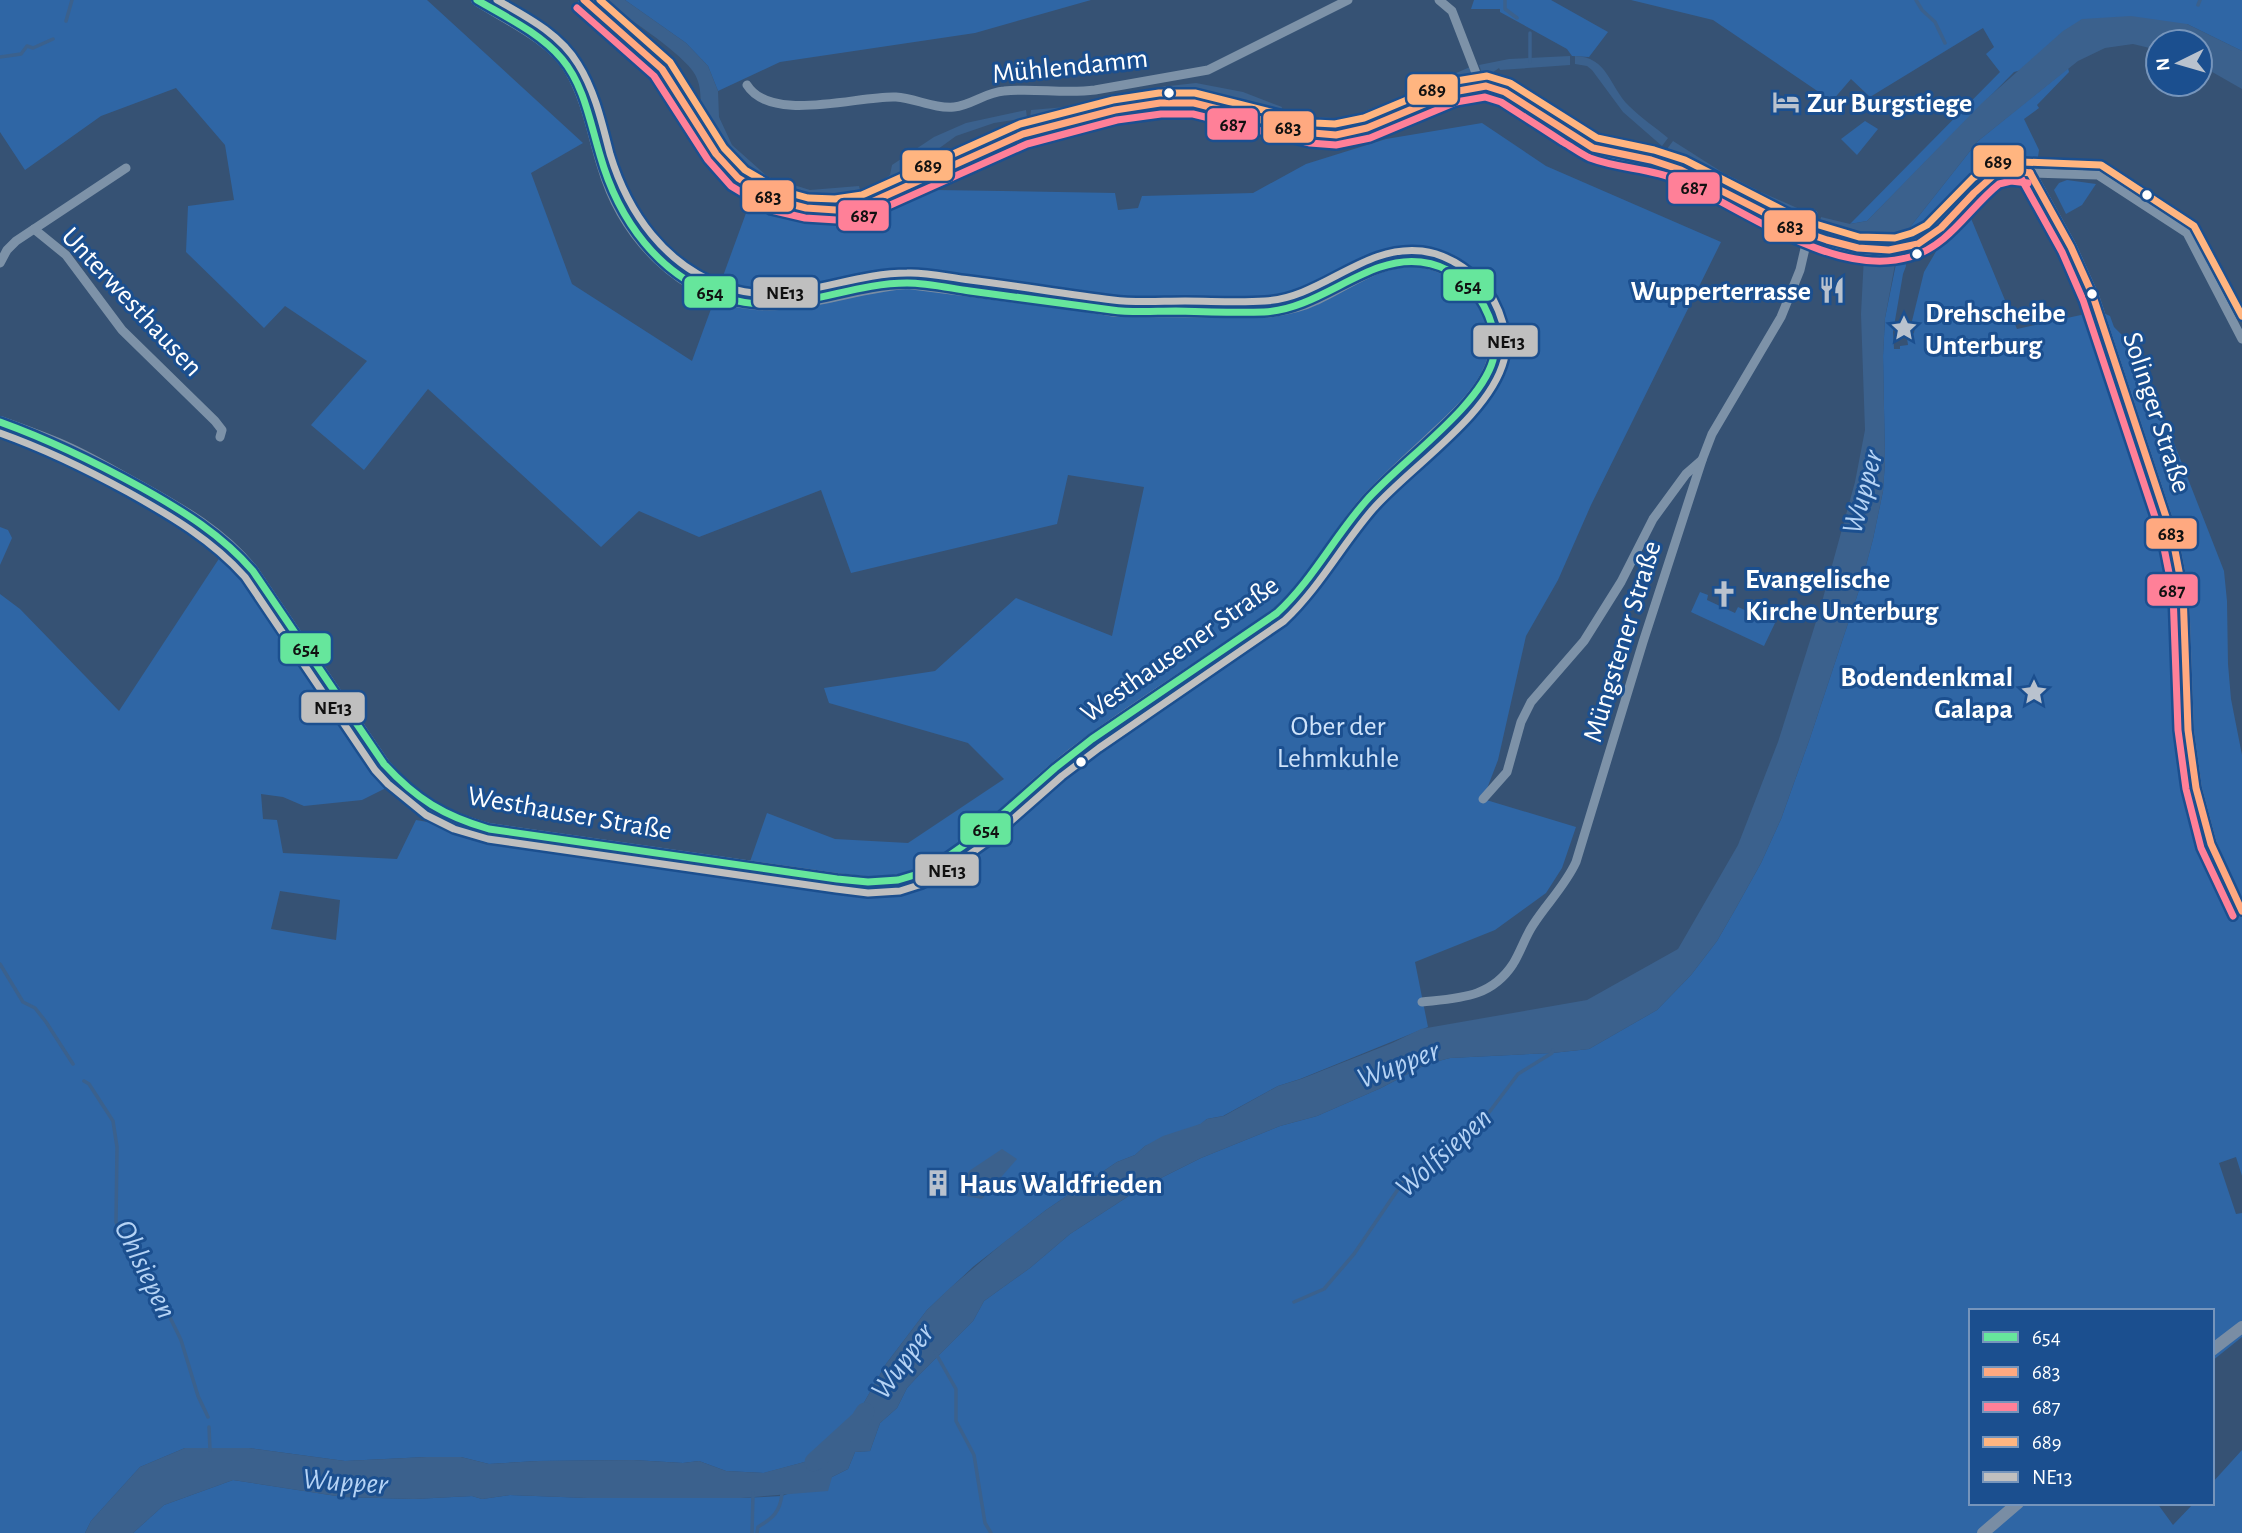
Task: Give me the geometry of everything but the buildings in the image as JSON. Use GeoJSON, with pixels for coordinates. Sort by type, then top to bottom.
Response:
{"type":"FeatureCollection","features":[{"type":"Feature","properties":{"kind":"main road","name":"Westhausener Straße"},"geometry":{"type":"LineString","coordinates":[[477,0],[554,48],[570,70],[588,114],[607,177],[622,212],[639,240],[656,258],[679,275],[717,295],[752,304],[777,305],[806,302],[890,284],[915,283],[1116,312],[1265,312],[1307,303],[1380,266],[1398,261],[1417,261],[1433,263],[1457,275],[1474,290],[1489,313],[1495,340],[1494,354],[1483,385],[1465,406],[1363,505],[1320,567],[1293,599],[1274,615],[1075,752],[957,852],[916,875]]}},
{"type":"Feature","properties":{"kind":"main road"},"geometry":{"type":"LineString","coordinates":[[584,0],[662,69],[716,154],[738,178],[760,193],[783,203],[816,209],[836,210],[864,205],[1023,134],[1130,107],[1187,103],[1336,135],[1367,128],[1480,82],[1504,92],[1593,148],[1651,160],[1681,170],[1811,232],[1866,248],[1904,248],[1926,240],[1993,176],[2008,170],[2030,173]]}},
{"type":"Feature","properties":{"kind":"main road","name":"Solinger Straße"},"geometry":{"type":"LineString","coordinates":[[2030,173],[2071,247],[2093,296],[2172,535],[2183,593],[2187,720],[2196,788],[2211,844],[2242,911]]}},
{"type":"Feature","properties":{"kind":"main road","name":"Westhauser Straße"},"geometry":{"type":"LineString","coordinates":[[0,422],[67,448],[102,466],[174,506],[231,545],[261,582],[384,764],[405,787],[430,807],[463,822],[489,829],[837,879],[881,883],[916,875]]}},
{"type":"Feature","properties":{"kind":"main road"},"geometry":{"type":"LineString","coordinates":[[2214,1348],[2242,1327]]}},
{"type":"Feature","properties":{"kind":"main road"},"geometry":{"type":"LineString","coordinates":[[1983,1533],[2016,1505]]}},
{"type":"Feature","properties":{"kind":"street","name":"Mühlendamm"},"geometry":{"type":"LineString","coordinates":[[747,85],[756,95],[767,101],[809,105],[895,97],[950,107],[968,104],[1007,90],[1095,90],[1208,70],[1348,0]]}},
{"type":"Feature","properties":{"kind":"street"},"geometry":{"type":"LineString","coordinates":[[1439,0],[1452,11],[1480,82]]}},
{"type":"Feature","properties":{"kind":"street","name":"Unterwesthausen"},"geometry":{"type":"LineString","coordinates":[[0,263],[16,241],[126,168]]}},
{"type":"Feature","properties":{"kind":"street"},"geometry":{"type":"LineString","coordinates":[[2030,173],[2098,175],[2187,233],[2242,339]]}},
{"type":"Feature","properties":{"kind":"street","name":"Müngstener Straße"},"geometry":{"type":"LineString","coordinates":[[1422,1002],[1479,993],[1495,985],[1514,962],[1533,925],[1568,879],[1576,862],[1702,460],[1712,434],[1781,317],[1800,270],[1811,232],[1813,214]]}},
{"type":"Feature","properties":{"kind":"street","name":"Unterwesthausen"},"geometry":{"type":"LineString","coordinates":[[34,229],[66,254],[121,330],[215,421],[222,430],[220,437]]}},
{"type":"Feature","properties":{"kind":"street"},"geometry":{"type":"LineString","coordinates":[[1483,799],[1507,772],[1524,715],[1531,702],[1584,641],[1620,582],[1653,519],[1686,474],[1702,460]]}},
{"type":"Feature","properties":{"kind":"green space","name":"Ober der Lehmkuhle"},"geometry":{"type":"Polygon","coordinates":[[[0,0],[427,0],[583,143],[531,173],[572,284],[692,361],[753,194],[791,211],[830,217],[866,212],[918,188],[920,192],[1115,193],[1118,210],[1138,208],[1142,196],[1253,193],[1306,164],[1386,139],[1482,123],[1546,166],[1721,242],[1591,505],[1558,580],[1526,636],[1498,760],[1483,799],[1576,827],[1562,868],[1546,893],[1495,930],[1415,962],[1428,1027],[1278,1086],[1223,1116],[1207,1119],[1201,1124],[1145,1146],[1135,1155],[1117,1162],[1046,1210],[974,1266],[927,1310],[886,1364],[845,1436],[812,1460],[764,1473],[726,1471],[699,1461],[538,1461],[489,1464],[461,1457],[426,1457],[345,1461],[249,1448],[185,1448],[140,1467],[91,1521],[85,1533],[0,1533],[0,594],[20,609],[119,711],[224,551],[250,580],[386,788],[362,800],[304,806],[283,797],[261,794],[263,819],[277,820],[283,853],[397,859],[416,820],[745,876],[767,813],[835,839],[908,843],[1004,779],[968,743],[829,703],[824,688],[935,671],[1016,598],[1112,636],[1144,487],[1068,475],[1057,524],[851,573],[821,490],[699,537],[639,511],[601,547],[428,389],[364,470],[311,425],[367,361],[285,306],[264,328],[186,252],[188,206],[234,200],[225,145],[176,88],[101,116],[25,170],[0,132],[0,0]],[[280,891],[271,929],[336,940],[340,900],[280,891]]]}},
{"type":"Feature","properties":{"kind":"green space"},"geometry":{"type":"Polygon","coordinates":[[[625,0],[1091,0],[975,33],[780,62],[718,91],[708,66],[686,43],[625,0]]]}},
{"type":"Feature","properties":{"kind":"green space"},"geometry":{"type":"Polygon","coordinates":[[[1474,0],[1551,0],[1608,32],[1589,57],[1572,56],[1567,49],[1500,12],[1500,9],[1471,9],[1474,0]]]}},
{"type":"Feature","properties":{"kind":"green space"},"geometry":{"type":"Polygon","coordinates":[[[1631,0],[2242,0],[2242,51],[2214,37],[2214,28],[2195,28],[2187,24],[2173,28],[2144,28],[2144,36],[2014,72],[1867,221],[1850,224],[2000,72],[1986,54],[1994,47],[1983,28],[1870,97],[1851,79],[1832,101],[1713,20],[1631,0]]]}},
{"type":"Feature","properties":{"kind":"green space"},"geometry":{"type":"Polygon","coordinates":[[[2068,68],[2069,72],[2037,105],[2039,108],[2024,119],[2039,150],[2037,164],[2008,156],[1990,161],[1939,214],[1926,225],[1903,236],[1978,141],[2068,68]]]}},
{"type":"Feature","properties":{"kind":"green space"},"geometry":{"type":"Polygon","coordinates":[[[1865,121],[1878,129],[1857,155],[1841,139],[1865,121]]]}},
{"type":"Feature","properties":{"kind":"green space"},"geometry":{"type":"Polygon","coordinates":[[[2067,180],[2096,184],[2082,205],[2066,214],[2054,190],[2059,183],[2067,180]]]}},
{"type":"Feature","properties":{"kind":"green space"},"geometry":{"type":"Polygon","coordinates":[[[1970,216],[2017,329],[2099,311],[2110,316],[2114,327],[2127,340],[2174,443],[2224,571],[2231,699],[2242,755],[2242,1176],[2236,1157],[2219,1163],[2236,1214],[2242,1213],[2242,1337],[2214,1359],[2214,1309],[1969,1309],[1969,1505],[2158,1505],[2173,1525],[2192,1505],[2214,1505],[2214,1481],[2242,1450],[2242,1533],[133,1533],[164,1505],[233,1480],[343,1497],[414,1499],[472,1496],[482,1499],[510,1495],[588,1498],[782,1496],[848,1469],[855,1452],[870,1451],[880,1423],[897,1408],[907,1388],[973,1321],[984,1301],[1030,1268],[1070,1234],[1141,1188],[1201,1158],[1280,1126],[1317,1116],[1427,1064],[1450,1058],[1589,1049],[1657,1010],[1691,975],[1717,941],[1761,863],[1781,819],[1861,584],[1883,491],[1885,318],[1897,259],[1905,259],[1906,266],[1893,332],[1894,349],[1900,349],[1900,346],[1908,345],[1907,338],[1914,333],[1912,321],[1924,272],[1938,248],[1970,216]]]}},
{"type":"Feature","properties":{"kind":"green space"},"geometry":{"type":"Polygon","coordinates":[[[0,527],[8,530],[12,538],[0,565],[0,527]]]}},
{"type":"Feature","properties":{"kind":"green space"},"geometry":{"type":"Polygon","coordinates":[[[1700,592],[1708,595],[1707,600],[1735,613],[1738,607],[1775,623],[1764,646],[1691,612],[1700,592]]]}},
{"type":"Feature","properties":{"kind":"water"},"geometry":{"type":"Polygon","coordinates":[[[603,0],[625,0],[686,43],[708,66],[718,91],[719,117],[732,145],[768,177],[810,190],[859,186],[862,198],[833,201],[809,200],[789,195],[770,188],[737,166],[713,135],[704,116],[698,82],[692,70],[662,42],[603,0]]]}},
{"type":"Feature","properties":{"kind":"water"},"geometry":{"type":"Polygon","coordinates":[[[2131,16],[2187,24],[2195,28],[2144,28],[2144,47],[2133,44],[2105,48],[2078,61],[1978,141],[1903,236],[1905,259],[1896,259],[1885,318],[1883,491],[1861,584],[1781,819],[1761,863],[1717,941],[1691,975],[1657,1010],[1589,1049],[1450,1058],[1427,1064],[1317,1116],[1280,1126],[1201,1158],[1141,1188],[1070,1234],[1030,1268],[984,1301],[973,1321],[907,1388],[897,1408],[880,1423],[870,1451],[855,1452],[848,1469],[832,1477],[828,1491],[741,1498],[510,1495],[482,1499],[472,1496],[414,1499],[343,1497],[233,1480],[164,1505],[133,1533],[85,1533],[91,1521],[140,1467],[185,1448],[249,1448],[345,1461],[461,1457],[489,1464],[538,1461],[699,1461],[726,1471],[763,1473],[812,1460],[845,1436],[886,1364],[927,1310],[1003,1243],[1117,1162],[1135,1155],[1163,1136],[1200,1124],[1207,1119],[1224,1116],[1278,1086],[1392,1043],[1421,1029],[1587,1000],[1678,949],[1738,845],[1778,742],[1820,609],[1855,482],[1865,430],[1861,314],[1864,256],[1868,237],[1818,225],[1821,217],[1850,224],[1867,221],[1982,103],[2063,31],[2082,19],[2131,16]]]}},
{"type":"Feature","properties":{"kind":"water"},"geometry":{"type":"Polygon","coordinates":[[[2214,37],[2242,51],[2242,89],[2214,73],[2214,37]]]}},
{"type":"Feature","properties":{"kind":"water"},"geometry":{"type":"Polygon","coordinates":[[[1570,56],[1570,65],[1499,68],[1483,76],[1479,65],[1509,59],[1570,56]]]}},
{"type":"Feature","properties":{"kind":"water"},"geometry":{"type":"Polygon","coordinates":[[[1575,56],[1595,61],[1601,67],[1629,106],[1668,138],[1662,146],[1623,112],[1592,70],[1587,66],[1575,64],[1575,56]]]}},
{"type":"Feature","properties":{"kind":"water"},"geometry":{"type":"Polygon","coordinates":[[[1470,67],[1474,79],[1399,108],[1396,99],[1470,67]]]}},
{"type":"Feature","properties":{"kind":"water"},"geometry":{"type":"Polygon","coordinates":[[[1196,83],[1243,92],[1282,107],[1279,119],[1187,94],[1169,94],[1169,86],[1196,83]]]}},
{"type":"Feature","properties":{"kind":"water"},"geometry":{"type":"Polygon","coordinates":[[[1166,86],[1165,95],[1126,101],[1059,118],[1030,118],[1031,110],[1077,106],[1166,86]]]}},
{"type":"Feature","properties":{"kind":"water"},"geometry":{"type":"Polygon","coordinates":[[[1388,102],[1391,111],[1364,122],[1336,128],[1316,127],[1319,117],[1345,119],[1388,102]]]}},
{"type":"Feature","properties":{"kind":"water"},"geometry":{"type":"Polygon","coordinates":[[[1026,110],[1027,118],[994,123],[956,136],[886,187],[883,180],[890,175],[892,165],[934,137],[966,123],[1026,110]]]}},
{"type":"Feature","properties":{"kind":"water"},"geometry":{"type":"Polygon","coordinates":[[[1288,111],[1316,116],[1313,126],[1286,119],[1288,111]]]}},
{"type":"Feature","properties":{"kind":"water"},"geometry":{"type":"Polygon","coordinates":[[[1673,141],[1725,174],[1722,179],[1667,149],[1673,141]]]}},
{"type":"Feature","properties":{"kind":"water"},"geometry":{"type":"Polygon","coordinates":[[[1728,175],[1757,190],[1754,196],[1725,181],[1728,175]]]}},
{"type":"Feature","properties":{"kind":"water"},"geometry":{"type":"Polygon","coordinates":[[[1761,192],[1804,211],[1800,221],[1758,198],[1761,192]]]}},
{"type":"Feature","properties":{"kind":"water"},"geometry":{"type":"Polygon","coordinates":[[[1002,1149],[1017,1159],[982,1199],[960,1195],[969,1171],[1002,1149]]]}},
{"type":"Feature","properties":{"kind":"pier"},"geometry":{"type":"Polygon","coordinates":[[[1817,216],[1821,217],[1818,225],[1853,235],[1890,238],[1903,236],[1905,259],[1861,257],[1864,240],[1816,228],[1814,225],[1817,216]]]}},
{"type":"Feature","properties":{"kind":"waterway"},"geometry":{"type":"LineString","coordinates":[[66,21],[72,0]]}},
{"type":"Feature","properties":{"kind":"waterway"},"geometry":{"type":"LineString","coordinates":[[1505,0],[1505,9],[1517,18]]}},
{"type":"Feature","properties":{"kind":"waterway"},"geometry":{"type":"LineString","coordinates":[[1916,0],[1935,22],[1945,43]]}},
{"type":"Feature","properties":{"kind":"waterway"},"geometry":{"type":"LineString","coordinates":[[2198,5],[2200,0]]}},
{"type":"Feature","properties":{"kind":"waterway"},"geometry":{"type":"LineString","coordinates":[[1530,33],[1530,62]]}},
{"type":"Feature","properties":{"kind":"waterway"},"geometry":{"type":"LineString","coordinates":[[0,57],[21,54],[27,46],[33,48],[53,39]]}},
{"type":"Feature","properties":{"kind":"waterway"},"geometry":{"type":"LineString","coordinates":[[1798,213],[1823,223]]}},
{"type":"Feature","properties":{"kind":"waterway","name":"Ohlsiepen"},"geometry":{"type":"LineString","coordinates":[[0,964],[23,1002],[35,1008],[73,1064]]}},
{"type":"Feature","properties":{"kind":"waterway","name":"Wolfsiepen"},"geometry":{"type":"LineString","coordinates":[[1294,1302],[1324,1289],[1354,1254],[1405,1179],[1444,1148],[1478,1127],[1518,1074],[1553,1050]]}},
{"type":"Feature","properties":{"kind":"waterway","name":"Ohlsiepen"},"geometry":{"type":"LineString","coordinates":[[84,1081],[89,1084],[113,1121],[117,1147],[116,1222],[134,1260],[163,1303],[181,1340],[198,1396],[208,1417]]}},
{"type":"Feature","properties":{"kind":"waterway"},"geometry":{"type":"LineString","coordinates":[[935,1352],[956,1389],[956,1421],[974,1455],[985,1523],[991,1533]]}},
{"type":"Feature","properties":{"kind":"waterway","name":"Wupper"},"geometry":{"type":"LineString","coordinates":[[814,1462],[860,1420],[865,1412]]}},
{"type":"Feature","properties":{"kind":"waterway","name":"Ohlsiepen"},"geometry":{"type":"LineString","coordinates":[[209,1427],[210,1450]]}},
{"type":"Feature","properties":{"kind":"waterway"},"geometry":{"type":"LineString","coordinates":[[752,1533],[753,1493]]}},
{"type":"Feature","properties":{"kind":"waterway"},"geometry":{"type":"LineString","coordinates":[[757,1533],[758,1527],[777,1510],[782,1494]]}},
{"type":"Feature","properties":{"kind":"transit line","name":"654"},"geometry":{"type":"LineString","coordinates":[[0,422],[55,444],[124,478],[187,515],[228,546],[253,571],[384,764],[419,797],[444,812],[489,829],[868,882],[898,880],[918,874],[940,862],[980,834],[1092,739],[1277,613],[1302,587],[1366,501],[1456,415],[1485,378],[1493,360],[1494,332],[1479,298],[1466,283],[1450,271],[1421,262],[1382,266],[1305,302],[1264,312],[1120,311],[907,283],[884,284],[772,304],[726,298],[702,289],[661,261],[630,223],[608,179],[586,104],[576,80],[562,59],[533,33],[477,0]]}},
{"type":"Feature","properties":{"kind":"transit line","name":"NE13"},"geometry":{"type":"LineString","coordinates":[[0,433],[97,475],[175,520],[219,551],[245,577],[375,770],[426,815],[454,829],[488,839],[868,893],[900,891],[922,884],[946,871],[987,842],[1062,776],[1099,748],[1284,621],[1309,594],[1373,509],[1483,401],[1504,360],[1504,328],[1497,306],[1487,290],[1463,267],[1433,253],[1422,251],[1381,255],[1305,291],[1286,298],[1255,302],[1122,301],[915,273],[884,274],[771,294],[726,287],[685,266],[652,235],[627,197],[610,154],[593,96],[571,53],[552,35],[497,0]]}},
{"type":"Feature","properties":{"kind":"transit line","name":"683"},"geometry":{"type":"LineString","coordinates":[[584,0],[662,69],[716,154],[738,178],[775,200],[806,208],[836,210],[865,205],[1023,134],[1115,110],[1160,103],[1194,103],[1313,133],[1336,135],[1367,128],[1453,92],[1486,86],[1505,92],[1593,148],[1651,160],[1681,170],[1798,230],[1858,248],[1889,250],[1918,244],[1941,228],[1994,175],[2010,170],[2030,173]]}},
{"type":"Feature","properties":{"kind":"transit line","name":"689"},"geometry":{"type":"LineString","coordinates":[[600,0],[670,62],[724,148],[745,170],[779,190],[808,198],[835,199],[862,195],[1020,124],[1113,100],[1159,93],[1195,93],[1315,123],[1335,124],[1364,118],[1450,82],[1487,76],[1510,83],[1597,138],[1654,150],[1685,160],[1802,220],[1859,237],[1895,238],[1927,225],[1973,178],[1998,161],[2101,165],[2194,226],[2242,316]]}},
{"type":"Feature","properties":{"kind":"transit line","name":"687"},"geometry":{"type":"LineString","coordinates":[[577,8],[654,76],[708,160],[731,186],[771,210],[805,218],[837,220],[868,215],[1027,144],[1117,120],[1161,114],[1193,114],[1310,143],[1336,145],[1370,138],[1456,102],[1485,97],[1501,102],[1590,158],[1678,180],[1791,238],[1851,258],[1881,261],[1924,252],[1947,235],[1999,184],[2011,181],[2028,183]]}},
{"type":"Feature","properties":{"kind":"transit line","name":"683"},"geometry":{"type":"LineString","coordinates":[[2030,173],[2071,247],[2093,296],[2172,535],[2183,592],[2188,730],[2196,788],[2211,844],[2242,911]]}},
{"type":"Feature","properties":{"kind":"transit line","name":"687"},"geometry":{"type":"LineString","coordinates":[[2021,178],[2062,252],[2083,300],[2162,538],[2173,593],[2178,730],[2186,789],[2201,848],[2233,916]]}},
{"type":"Feature","properties":{"kind":"place","name":"Zur Burgstiege"},"geometry":{"type":"Point","coordinates":[1786,102]}},
{"type":"Feature","properties":{"kind":"place","name":"Wupperterrasse"},"geometry":{"type":"Point","coordinates":[1832,290]}},
{"type":"Feature","properties":{"kind":"place","name":"Drehscheibe Unterburg"},"geometry":{"type":"Point","coordinates":[1904,328]}},
{"type":"Feature","properties":{"kind":"place","name":"Evangelische Kirche Unterburg"},"geometry":{"type":"Point","coordinates":[1724,594]}},
{"type":"Feature","properties":{"kind":"place","name":"Bodendenkmal Galapa"},"geometry":{"type":"Point","coordinates":[2034,692]}},
{"type":"Feature","properties":{"kind":"place","name":"Haus Waldfrieden"},"geometry":{"type":"Point","coordinates":[938,1183]}}]}
